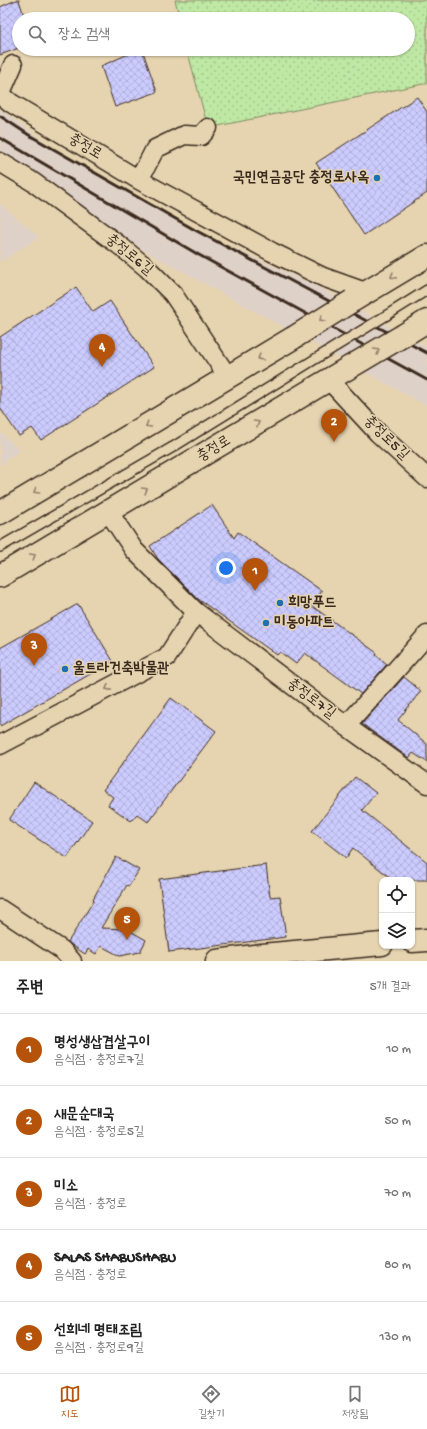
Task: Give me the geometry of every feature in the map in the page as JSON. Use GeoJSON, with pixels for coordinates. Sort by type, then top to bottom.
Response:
{"type":"FeatureCollection","features":[{"type":"Feature","properties":{"kind":"main road"},"geometry":{"type":"LineString","coordinates":[[0,513],[427,256]]}},
{"type":"Feature","properties":{"kind":"main road","name":"충정로"},"geometry":{"type":"LineString","coordinates":[[0,576],[427,321]]}},
{"type":"Feature","properties":{"kind":"main road"},"geometry":{"type":"LineString","coordinates":[[415,941],[427,940]]}},
{"type":"Feature","properties":{"kind":"main road"},"geometry":{"type":"LineString","coordinates":[[217,961],[262,955],[379,944]]}},
{"type":"Feature","properties":{"kind":"street"},"geometry":{"type":"LineString","coordinates":[[0,94],[13,64]]}},
{"type":"Feature","properties":{"kind":"street","name":"충정로"},"geometry":{"type":"LineString","coordinates":[[0,94],[11,103],[139,180],[358,297]]}},
{"type":"Feature","properties":{"kind":"street"},"geometry":{"type":"LineString","coordinates":[[139,180],[155,149],[184,135],[201,136],[208,128]]}},
{"type":"Feature","properties":{"kind":"street","name":"충정로6길"},"geometry":{"type":"LineString","coordinates":[[0,162],[34,182],[119,245],[147,268],[173,294],[228,377]]}},
{"type":"Feature","properties":{"kind":"street","name":"충정로5길"},"geometry":{"type":"LineString","coordinates":[[329,380],[378,433],[427,478]]}},
{"type":"Feature","properties":{"kind":"street","name":"충정로7길"},"geometry":{"type":"LineString","coordinates":[[108,511],[134,550],[196,612],[346,726],[427,784]]}},
{"type":"Feature","properties":{"kind":"street"},"geometry":{"type":"LineString","coordinates":[[0,745],[167,657],[196,612]]}},
{"type":"Feature","properties":{"kind":"street"},"geometry":{"type":"LineString","coordinates":[[346,726],[427,635]]}},
{"type":"Feature","properties":{"kind":"street"},"geometry":{"type":"LineString","coordinates":[[0,908],[62,950],[72,961]]}},
{"type":"Feature","properties":{"kind":"lane"},"geometry":{"type":"LineString","coordinates":[[0,547],[173,447],[427,290]]}},
{"type":"Feature","properties":{"kind":"shaded area"},"geometry":{"type":"Polygon","coordinates":[[[0,109],[53,148],[183,225],[318,287],[427,348],[427,406],[47,197],[0,162],[0,109]]]}},
{"type":"Feature","properties":{"kind":"shaded area"},"geometry":{"type":"Polygon","coordinates":[[[0,204],[39,237],[0,262],[0,204]]]}},
{"type":"Feature","properties":{"kind":"shaded area"},"geometry":{"type":"Polygon","coordinates":[[[0,432],[20,450],[0,465],[0,432]]]}},
{"type":"Feature","properties":{"kind":"green space"},"geometry":{"type":"Polygon","coordinates":[[[175,0],[427,0],[427,84],[208,128],[189,56],[415,56],[415,12],[178,12],[175,0]]]}},
{"type":"Feature","properties":{"kind":"building"},"geometry":{"type":"Polygon","coordinates":[[[19,0],[23,12],[12,12],[12,51],[0,55],[0,7],[19,0]]]}},
{"type":"Feature","properties":{"kind":"building"},"geometry":{"type":"Polygon","coordinates":[[[124,56],[144,56],[157,92],[115,107],[101,66],[124,56]]]}},
{"type":"Feature","properties":{"kind":"building","name":"국민연금공단 충정로사옥"},"geometry":{"type":"Polygon","coordinates":[[[417,97],[427,112],[427,193],[364,235],[316,163],[417,97]]]}},
{"type":"Feature","properties":{"kind":"building"},"geometry":{"type":"Polygon","coordinates":[[[76,287],[93,312],[110,301],[154,367],[41,440],[32,428],[19,436],[0,408],[0,337],[76,287]]]}},
{"type":"Feature","properties":{"kind":"building"},"geometry":{"type":"Polygon","coordinates":[[[212,505],[234,538],[238,532],[322,591],[312,606],[377,653],[376,655],[387,664],[361,694],[305,653],[296,664],[280,652],[277,655],[198,599],[158,559],[150,546],[212,505]]]}},
{"type":"Feature","properties":{"kind":"building"},"geometry":{"type":"Polygon","coordinates":[[[78,604],[113,661],[0,726],[0,648],[78,604]]]}},
{"type":"Feature","properties":{"kind":"building"},"geometry":{"type":"Polygon","coordinates":[[[404,677],[421,691],[398,720],[427,744],[427,762],[413,753],[409,758],[362,724],[404,677]]]}},
{"type":"Feature","properties":{"kind":"building"},"geometry":{"type":"Polygon","coordinates":[[[171,698],[216,731],[148,822],[137,814],[131,821],[108,805],[113,797],[103,790],[171,698]]]}},
{"type":"Feature","properties":{"kind":"building"},"geometry":{"type":"Polygon","coordinates":[[[355,777],[376,793],[362,810],[427,862],[427,880],[415,880],[415,877],[389,877],[353,848],[346,858],[312,831],[355,777]]]}},
{"type":"Feature","properties":{"kind":"building"},"geometry":{"type":"Polygon","coordinates":[[[34,782],[92,821],[67,858],[9,820],[34,782]]]}},
{"type":"Feature","properties":{"kind":"building"},"geometry":{"type":"Polygon","coordinates":[[[116,857],[139,870],[129,886],[127,885],[101,928],[127,929],[146,940],[140,952],[120,956],[101,946],[96,954],[88,949],[85,954],[68,942],[94,900],[93,899],[116,857]]]}},
{"type":"Feature","properties":{"kind":"building"},"geometry":{"type":"Polygon","coordinates":[[[266,865],[270,897],[280,896],[286,937],[169,952],[159,879],[266,865]]]}},
{"type":"Feature","properties":{"kind":"railway"},"geometry":{"type":"LineString","coordinates":[[0,116],[29,135],[195,230],[427,353]]}},
{"type":"Feature","properties":{"kind":"railway"},"geometry":{"type":"LineString","coordinates":[[0,138],[199,255],[427,380]]}},
{"type":"Feature","properties":{"kind":"place","name":"국민연금공단 충정로사옥"},"geometry":{"type":"Point","coordinates":[377,178]}},
{"type":"Feature","properties":{"kind":"place","name":"SALAS SHABUSHABU"},"geometry":{"type":"Point","coordinates":[102,367]}},
{"type":"Feature","properties":{"kind":"place","name":"새문순대국"},"geometry":{"type":"Point","coordinates":[334,442]}},
{"type":"Feature","properties":{"kind":"place","name":"명성생삽겹살구이"},"geometry":{"type":"Point","coordinates":[255,591]}},
{"type":"Feature","properties":{"kind":"place","name":"희망푸드"},"geometry":{"type":"Point","coordinates":[280,603]}},
{"type":"Feature","properties":{"kind":"place","name":"미동아파트"},"geometry":{"type":"Point","coordinates":[266,623]}},
{"type":"Feature","properties":{"kind":"place","name":"미소"},"geometry":{"type":"Point","coordinates":[34,666]}},
{"type":"Feature","properties":{"kind":"place","name":"울트라건축박물관"},"geometry":{"type":"Point","coordinates":[65,669]}},
{"type":"Feature","properties":{"kind":"place","name":"선희네 명태조림"},"geometry":{"type":"Point","coordinates":[127,940]}}]}
